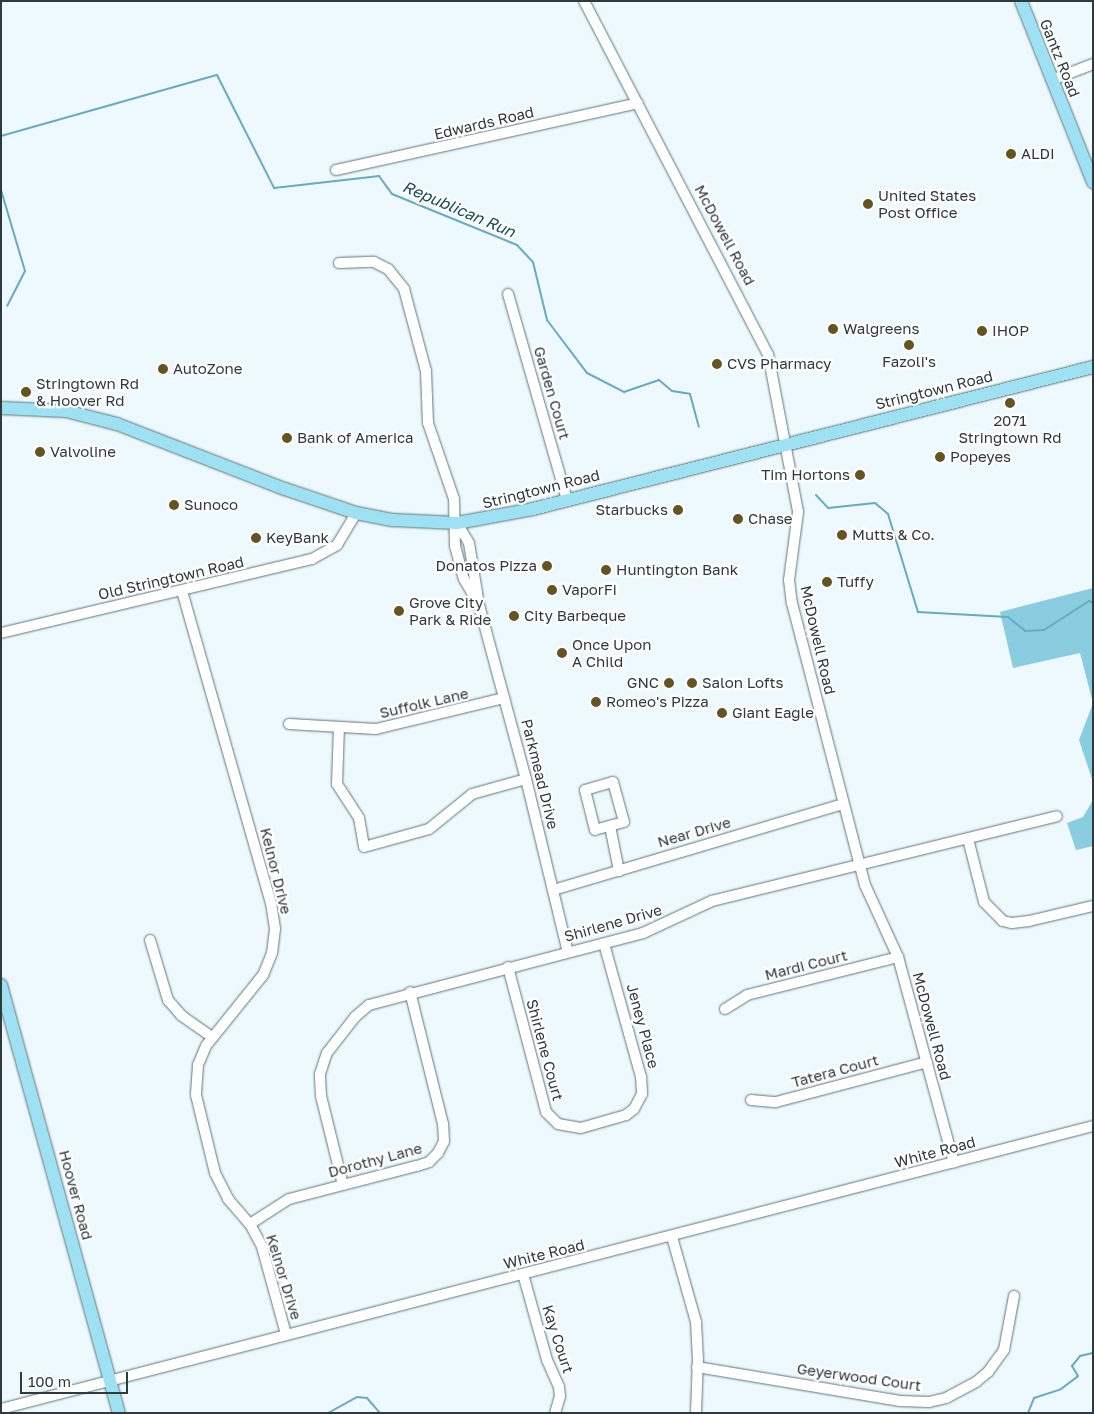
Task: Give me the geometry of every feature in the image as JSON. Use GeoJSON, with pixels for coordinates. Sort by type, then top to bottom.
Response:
{"type":"FeatureCollection","features":[{"type":"Feature","properties":{"kind":"main road","name":"Gantz Road"},"geometry":{"type":"LineString","coordinates":[[1020,1],[1093,182]]}},
{"type":"Feature","properties":{"kind":"main road","name":"Stringtown Road"},"geometry":{"type":"LineString","coordinates":[[1,408],[66,411],[117,424],[284,489],[356,513],[394,520],[457,523],[567,500],[1093,367]]}},
{"type":"Feature","properties":{"kind":"main road","name":"Hoover Road"},"geometry":{"type":"LineString","coordinates":[[1,985],[119,1413]]}},
{"type":"Feature","properties":{"kind":"street","name":"McDowell Road"},"geometry":{"type":"LineString","coordinates":[[584,1],[761,336],[768,354],[784,445],[795,486],[798,512],[790,590],[859,864],[868,894],[898,957],[954,1163]]}},
{"type":"Feature","properties":{"kind":"street"},"geometry":{"type":"LineString","coordinates":[[1052,80],[1093,64]]}},
{"type":"Feature","properties":{"kind":"street","name":"Edwards Road"},"geometry":{"type":"LineString","coordinates":[[336,170],[638,103]]}},
{"type":"Feature","properties":{"kind":"street","name":"Parkmead Drive"},"geometry":{"type":"LineString","coordinates":[[339,263],[374,262],[388,270],[404,289],[426,371],[428,422],[454,499],[457,523],[469,543],[479,605],[526,779],[568,952]]}},
{"type":"Feature","properties":{"kind":"street","name":"Garden Court"},"geometry":{"type":"LineString","coordinates":[[508,294],[567,500]]}},
{"type":"Feature","properties":{"kind":"street","name":"Old Stringtown Road"},"geometry":{"type":"LineString","coordinates":[[1,633],[182,591],[324,555],[341,540],[356,513]]}},
{"type":"Feature","properties":{"kind":"street","name":"Kelnor Drive"},"geometry":{"type":"LineString","coordinates":[[182,591],[271,903],[275,928],[272,953],[263,975],[212,1037],[198,1064],[195,1085],[198,1110],[220,1186],[250,1224],[262,1247],[286,1334]]}},
{"type":"Feature","properties":{"kind":"street","name":"Suffolk Lane"},"geometry":{"type":"LineString","coordinates":[[289,724],[386,727],[504,698]]}},
{"type":"Feature","properties":{"kind":"street"},"geometry":{"type":"LineString","coordinates":[[339,727],[338,784],[358,818],[364,847],[429,828],[472,794],[526,779]]}},
{"type":"Feature","properties":{"kind":"street"},"geometry":{"type":"LineString","coordinates":[[613,782],[624,822],[610,826],[596,830],[584,790],[613,782]]}},
{"type":"Feature","properties":{"kind":"street","name":"Near Drive"},"geometry":{"type":"LineString","coordinates":[[553,890],[843,804]]}},
{"type":"Feature","properties":{"kind":"street","name":"Shirlene Drive"},"geometry":{"type":"LineString","coordinates":[[343,1185],[321,1096],[322,1063],[362,1010],[377,1001],[643,933],[712,901],[1057,816]]}},
{"type":"Feature","properties":{"kind":"street"},"geometry":{"type":"LineString","coordinates":[[610,826],[619,871]]}},
{"type":"Feature","properties":{"kind":"street"},"geometry":{"type":"LineString","coordinates":[[968,838],[984,902],[1002,921],[1029,921],[1093,906]]}},
{"type":"Feature","properties":{"kind":"street"},"geometry":{"type":"LineString","coordinates":[[150,940],[168,1000],[182,1016],[212,1037]]}},
{"type":"Feature","properties":{"kind":"street","name":"Jeney Place"},"geometry":{"type":"LineString","coordinates":[[600,1123],[626,1115],[634,1109],[642,1094],[641,1077],[604,944]]}},
{"type":"Feature","properties":{"kind":"street","name":"Mardi Court"},"geometry":{"type":"LineString","coordinates":[[726,1009],[747,996],[898,957]]}},
{"type":"Feature","properties":{"kind":"street","name":"Shirlene Court"},"geometry":{"type":"LineString","coordinates":[[508,967],[546,1112],[565,1127],[600,1123]]}},
{"type":"Feature","properties":{"kind":"street","name":"Dorothy Lane"},"geometry":{"type":"LineString","coordinates":[[250,1224],[289,1198],[429,1162],[442,1148],[443,1124],[410,992]]}},
{"type":"Feature","properties":{"kind":"street","name":"Tatera Court"},"geometry":{"type":"LineString","coordinates":[[751,1100],[776,1102],[926,1062]]}},
{"type":"Feature","properties":{"kind":"street","name":"White Road"},"geometry":{"type":"LineString","coordinates":[[1,1409],[110,1379],[672,1237],[1093,1126]]}},
{"type":"Feature","properties":{"kind":"street"},"geometry":{"type":"LineString","coordinates":[[672,1237],[696,1322],[696,1413]]}},
{"type":"Feature","properties":{"kind":"street","name":"Kay Court"},"geometry":{"type":"LineString","coordinates":[[523,1274],[547,1360],[559,1387],[555,1413]]}},
{"type":"Feature","properties":{"kind":"street","name":"Geyerwood Court"},"geometry":{"type":"LineString","coordinates":[[697,1367],[900,1401],[929,1402],[946,1398],[976,1382],[988,1372],[1004,1350],[1014,1296]]}},
{"type":"Feature","properties":{"kind":"shaded area"},"geometry":{"type":"Polygon","coordinates":[[[1093,588],[1093,703],[1080,653],[1013,668],[1000,612],[1093,588]]]}},
{"type":"Feature","properties":{"kind":"shaded area"},"geometry":{"type":"Polygon","coordinates":[[[1093,703],[1093,782],[1079,740],[1093,703]]]}},
{"type":"Feature","properties":{"kind":"shaded area"},"geometry":{"type":"Polygon","coordinates":[[[1093,800],[1093,846],[1076,850],[1067,823],[1083,817],[1093,800]]]}},
{"type":"Feature","properties":{"kind":"waterway","name":"Republican Run"},"geometry":{"type":"LineString","coordinates":[[1,136],[217,75],[274,188],[379,176],[392,194],[517,245],[533,262],[547,320],[587,373],[624,392],[659,380],[672,391],[690,394],[699,427]]}},
{"type":"Feature","properties":{"kind":"waterway","name":"Republican Run"},"geometry":{"type":"LineString","coordinates":[[1,190],[25,271],[7,306]]}},
{"type":"Feature","properties":{"kind":"waterway","name":"Republican Run"},"geometry":{"type":"LineString","coordinates":[[816,495],[828,508],[875,503],[888,514],[918,612],[1008,617],[1025,631],[1044,630],[1089,601],[1093,603]]}},
{"type":"Feature","properties":{"kind":"waterway"},"geometry":{"type":"LineString","coordinates":[[1028,1413],[1034,1398],[1061,1389],[1078,1376],[1072,1366],[1080,1356],[1093,1353]]}},
{"type":"Feature","properties":{"kind":"waterway"},"geometry":{"type":"LineString","coordinates":[[328,1413],[357,1397],[367,1398],[380,1413]]}},
{"type":"Feature","properties":{"kind":"place","name":"ALDI"},"geometry":{"type":"Point","coordinates":[1011,154]}},
{"type":"Feature","properties":{"kind":"place","name":"United States Post Office"},"geometry":{"type":"Point","coordinates":[868,204]}},
{"type":"Feature","properties":{"kind":"place","name":"Walgreens"},"geometry":{"type":"Point","coordinates":[833,329]}},
{"type":"Feature","properties":{"kind":"place","name":"IHOP"},"geometry":{"type":"Point","coordinates":[982,331]}},
{"type":"Feature","properties":{"kind":"place","name":"Fazoli's"},"geometry":{"type":"Point","coordinates":[909,345]}},
{"type":"Feature","properties":{"kind":"place","name":"CVS Pharmacy"},"geometry":{"type":"Point","coordinates":[717,364]}},
{"type":"Feature","properties":{"kind":"place","name":"AutoZone"},"geometry":{"type":"Point","coordinates":[163,369]}},
{"type":"Feature","properties":{"kind":"place","name":"Stringtown Rd & Hoover Rd"},"geometry":{"type":"Point","coordinates":[26,392]}},
{"type":"Feature","properties":{"kind":"place","name":"2071 Stringtown Rd"},"geometry":{"type":"Point","coordinates":[1010,403]}},
{"type":"Feature","properties":{"kind":"place","name":"Bank of America"},"geometry":{"type":"Point","coordinates":[287,438]}},
{"type":"Feature","properties":{"kind":"place","name":"Valvoline"},"geometry":{"type":"Point","coordinates":[40,452]}},
{"type":"Feature","properties":{"kind":"place","name":"Popeyes"},"geometry":{"type":"Point","coordinates":[940,457]}},
{"type":"Feature","properties":{"kind":"place","name":"Tim Hortons"},"geometry":{"type":"Point","coordinates":[860,475]}},
{"type":"Feature","properties":{"kind":"place","name":"Sunoco"},"geometry":{"type":"Point","coordinates":[174,505]}},
{"type":"Feature","properties":{"kind":"place","name":"Starbucks"},"geometry":{"type":"Point","coordinates":[678,510]}},
{"type":"Feature","properties":{"kind":"place","name":"Chase"},"geometry":{"type":"Point","coordinates":[738,519]}},
{"type":"Feature","properties":{"kind":"place","name":"Mutts & Co."},"geometry":{"type":"Point","coordinates":[842,535]}},
{"type":"Feature","properties":{"kind":"place","name":"KeyBank"},"geometry":{"type":"Point","coordinates":[256,538]}},
{"type":"Feature","properties":{"kind":"place","name":"Donatos Pizza"},"geometry":{"type":"Point","coordinates":[547,566]}},
{"type":"Feature","properties":{"kind":"place","name":"Huntington Bank"},"geometry":{"type":"Point","coordinates":[606,570]}},
{"type":"Feature","properties":{"kind":"place","name":"Tuffy"},"geometry":{"type":"Point","coordinates":[827,582]}},
{"type":"Feature","properties":{"kind":"place","name":"VaporFi"},"geometry":{"type":"Point","coordinates":[552,590]}},
{"type":"Feature","properties":{"kind":"place","name":"Grove City Park & Ride"},"geometry":{"type":"Point","coordinates":[399,611]}},
{"type":"Feature","properties":{"kind":"place","name":"City Barbeque"},"geometry":{"type":"Point","coordinates":[514,616]}},
{"type":"Feature","properties":{"kind":"place","name":"Once Upon A Child"},"geometry":{"type":"Point","coordinates":[562,653]}},
{"type":"Feature","properties":{"kind":"place","name":"GNC"},"geometry":{"type":"Point","coordinates":[669,683]}},
{"type":"Feature","properties":{"kind":"place","name":"Salon Lofts"},"geometry":{"type":"Point","coordinates":[692,683]}},
{"type":"Feature","properties":{"kind":"place","name":"Romeo's Pizza"},"geometry":{"type":"Point","coordinates":[596,702]}},
{"type":"Feature","properties":{"kind":"place","name":"Giant Eagle"},"geometry":{"type":"Point","coordinates":[722,713]}}]}
